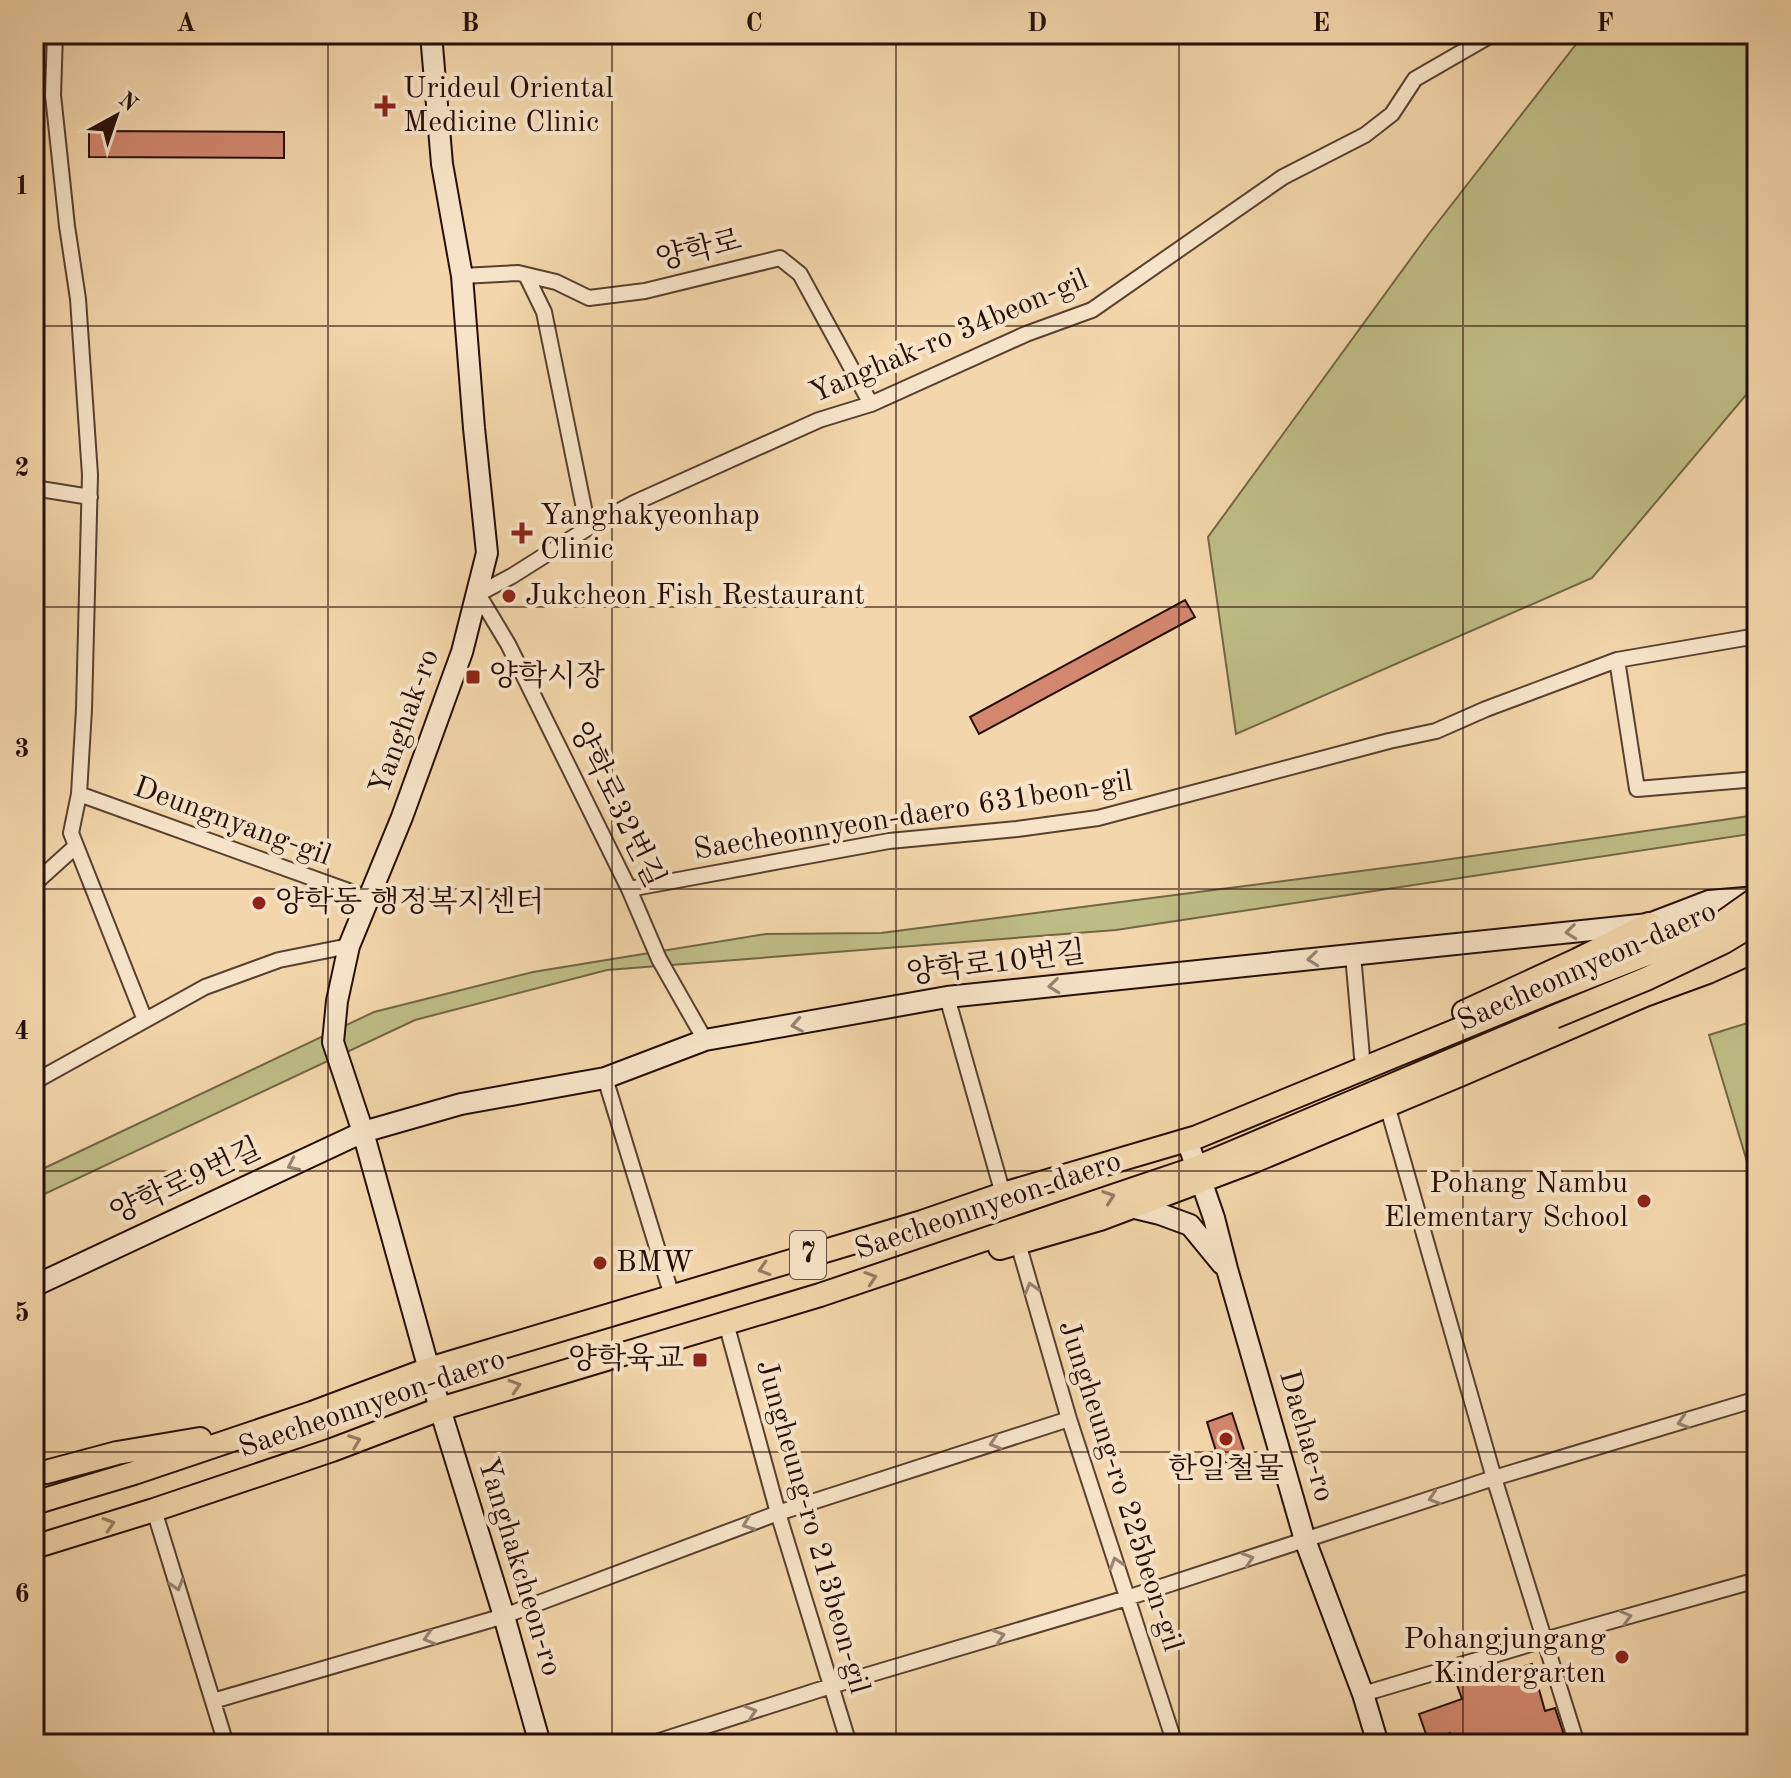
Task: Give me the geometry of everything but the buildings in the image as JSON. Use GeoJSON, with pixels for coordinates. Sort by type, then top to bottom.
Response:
{"type":"FeatureCollection","features":[{"type":"Feature","properties":{"kind":"main road","name":"Yanghak-ro"},"geometry":{"type":"LineString","coordinates":[[431,34],[442,164],[462,276],[487,553],[457,667],[402,817],[349,946],[337,1001],[333,1042],[363,1132],[440,1409]]}},
{"type":"Feature","properties":{"kind":"main road","name":"양학로10번길"},"geometry":{"type":"LineString","coordinates":[[363,1132],[461,1104],[605,1078],[705,1040],[947,997],[1649,924],[1709,901],[1757,897]]}},
{"type":"Feature","properties":{"kind":"main road","name":"Saecheonnyeon-daero"},"geometry":{"type":"LineString","coordinates":[[34,1503],[291,1420],[429,1369],[1192,1139],[1716,927],[1757,897]]}},
{"type":"Feature","properties":{"kind":"main road"},"geometry":{"type":"LineString","coordinates":[[1675,914],[1699,924],[1724,964]]}},
{"type":"Feature","properties":{"kind":"main road","name":"Saecheonnyeon-daero"},"geometry":{"type":"LineString","coordinates":[[34,1547],[332,1450],[440,1409],[820,1295],[1013,1229],[1199,1174],[1646,979],[1724,942],[1757,922]]}},
{"type":"Feature","properties":{"kind":"main road"},"geometry":{"type":"LineString","coordinates":[[1192,1139],[1216,1117],[1428,1030],[1649,924]]}},
{"type":"Feature","properties":{"kind":"main road"},"geometry":{"type":"LineString","coordinates":[[956,1250],[989,1252],[1100,1219],[1199,1174],[1254,1161],[1757,950]]}},
{"type":"Feature","properties":{"kind":"main road","name":"양학로9번길"},"geometry":{"type":"LineString","coordinates":[[34,1286],[363,1132]]}},
{"type":"Feature","properties":{"kind":"main road","name":"Daehae-ro"},"geometry":{"type":"LineString","coordinates":[[1192,1139],[1199,1174],[1305,1540],[1363,1694],[1378,1744]]}},
{"type":"Feature","properties":{"kind":"main road"},"geometry":{"type":"LineString","coordinates":[[1131,1207],[1190,1225],[1227,1269]]}},
{"type":"Feature","properties":{"kind":"main road","name":"Yanghakcheon-ro"},"geometry":{"type":"LineString","coordinates":[[440,1409],[540,1744]]}},
{"type":"Feature","properties":{"kind":"main road"},"geometry":{"type":"LineString","coordinates":[[40,1472],[117,1453],[240,1433],[291,1420]]}},
{"type":"Feature","properties":{"kind":"street"},"geometry":{"type":"LineString","coordinates":[[55,34],[53,95],[78,299],[90,475],[84,709],[79,794],[71,833],[145,1020]]}},
{"type":"Feature","properties":{"kind":"street","name":"Yanghak-ro 34beon-gil"},"geometry":{"type":"LineString","coordinates":[[478,594],[634,503],[819,420],[871,404],[1026,334],[1092,310],[1283,177],[1365,135],[1392,114],[1415,79],[1493,34]]}},
{"type":"Feature","properties":{"kind":"street","name":"양학로"},"geometry":{"type":"LineString","coordinates":[[462,276],[518,273],[556,282],[589,298],[645,291],[780,258],[800,274],[871,404]]}},
{"type":"Feature","properties":{"kind":"street"},"geometry":{"type":"LineString","coordinates":[[526,275],[544,312],[588,528]]}},
{"type":"Feature","properties":{"kind":"street"},"geometry":{"type":"LineString","coordinates":[[34,488],[90,497]]}},
{"type":"Feature","properties":{"kind":"street","name":"양학로32번길"},"geometry":{"type":"LineString","coordinates":[[478,594],[508,644],[629,889],[659,959],[705,1040]]}},
{"type":"Feature","properties":{"kind":"street","name":"Saecheonnyeon-daero 631beon-gil"},"geometry":{"type":"LineString","coordinates":[[629,889],[889,841],[1098,818],[1436,731],[1617,660],[1757,636]]}},
{"type":"Feature","properties":{"kind":"street"},"geometry":{"type":"LineString","coordinates":[[1617,660],[1637,789],[1757,779]]}},
{"type":"Feature","properties":{"kind":"street","name":"Deungnyang-gil"},"geometry":{"type":"LineString","coordinates":[[79,794],[368,898]]}},
{"type":"Feature","properties":{"kind":"street"},"geometry":{"type":"LineString","coordinates":[[34,884],[76,846]]}},
{"type":"Feature","properties":{"kind":"street"},"geometry":{"type":"LineString","coordinates":[[34,1082],[205,987],[279,960],[349,946]]}},
{"type":"Feature","properties":{"kind":"street"},"geometry":{"type":"LineString","coordinates":[[1353,955],[1362,1057]]}},
{"type":"Feature","properties":{"kind":"street"},"geometry":{"type":"LineString","coordinates":[[947,997],[1003,1194]]}},
{"type":"Feature","properties":{"kind":"street"},"geometry":{"type":"LineString","coordinates":[[605,1078],[672,1296]]}},
{"type":"Feature","properties":{"kind":"street"},"geometry":{"type":"LineString","coordinates":[[1387,1105],[1494,1478],[1577,1744]]}},
{"type":"Feature","properties":{"kind":"street","name":"Jungheung-ro 225beon-gil"},"geometry":{"type":"LineString","coordinates":[[1018,1243],[1069,1419],[1175,1744]]}},
{"type":"Feature","properties":{"kind":"street","name":"Jungheung-ro 213beon-gil"},"geometry":{"type":"LineString","coordinates":[[726,1323],[778,1513],[849,1744]]}},
{"type":"Feature","properties":{"kind":"street"},"geometry":{"type":"LineString","coordinates":[[650,1744],[831,1686],[1127,1598],[1494,1478],[1757,1399]]}},
{"type":"Feature","properties":{"kind":"street"},"geometry":{"type":"LineString","coordinates":[[213,1701],[504,1616],[778,1513],[1069,1419]]}},
{"type":"Feature","properties":{"kind":"street"},"geometry":{"type":"LineString","coordinates":[[154,1510],[226,1744]]}},
{"type":"Feature","properties":{"kind":"street"},"geometry":{"type":"LineString","coordinates":[[1363,1694],[1757,1580]]}},
{"type":"Feature","properties":{"kind":"shaded area"},"geometry":{"type":"Polygon","coordinates":[[[1584,34],[1757,34],[1757,382],[1592,578],[1236,734],[1208,537],[1428,235],[1584,34]]]}},
{"type":"Feature","properties":{"kind":"shaded area"},"geometry":{"type":"Polygon","coordinates":[[[1757,815],[1757,833],[1116,930],[607,970],[415,1020],[34,1199],[34,1173],[374,1012],[533,972],[766,934],[881,933],[1430,862],[1757,815]]]}},
{"type":"Feature","properties":{"kind":"shaded area"},"geometry":{"type":"Polygon","coordinates":[[[1757,1020],[1757,1195],[1709,1035],[1757,1020]]]}},
{"type":"Feature","properties":{"kind":"place","name":"Urideul Oriental Medicine Clinic"},"geometry":{"type":"Point","coordinates":[385,106]}},
{"type":"Feature","properties":{"kind":"place","name":"Yanghakyeonhap Clinic"},"geometry":{"type":"Point","coordinates":[522,533]}},
{"type":"Feature","properties":{"kind":"place","name":"Jukcheon Fish Restaurant"},"geometry":{"type":"Point","coordinates":[509,596]}},
{"type":"Feature","properties":{"kind":"place","name":"양학시장"},"geometry":{"type":"Point","coordinates":[473,677]}},
{"type":"Feature","properties":{"kind":"place","name":"양학동 행정복지센터"},"geometry":{"type":"Point","coordinates":[259,903]}},
{"type":"Feature","properties":{"kind":"place","name":"Pohang Nambu Elementary School"},"geometry":{"type":"Point","coordinates":[1644,1201]}},
{"type":"Feature","properties":{"kind":"place","name":"BMW"},"geometry":{"type":"Point","coordinates":[600,1263]}},
{"type":"Feature","properties":{"kind":"place","name":"양학육교"},"geometry":{"type":"Point","coordinates":[700,1360]}},
{"type":"Feature","properties":{"kind":"place","name":"한일철물"},"geometry":{"type":"Point","coordinates":[1226,1439]}},
{"type":"Feature","properties":{"kind":"place","name":"Pohangjungang Kindergarten"},"geometry":{"type":"Point","coordinates":[1622,1657]}}]}
